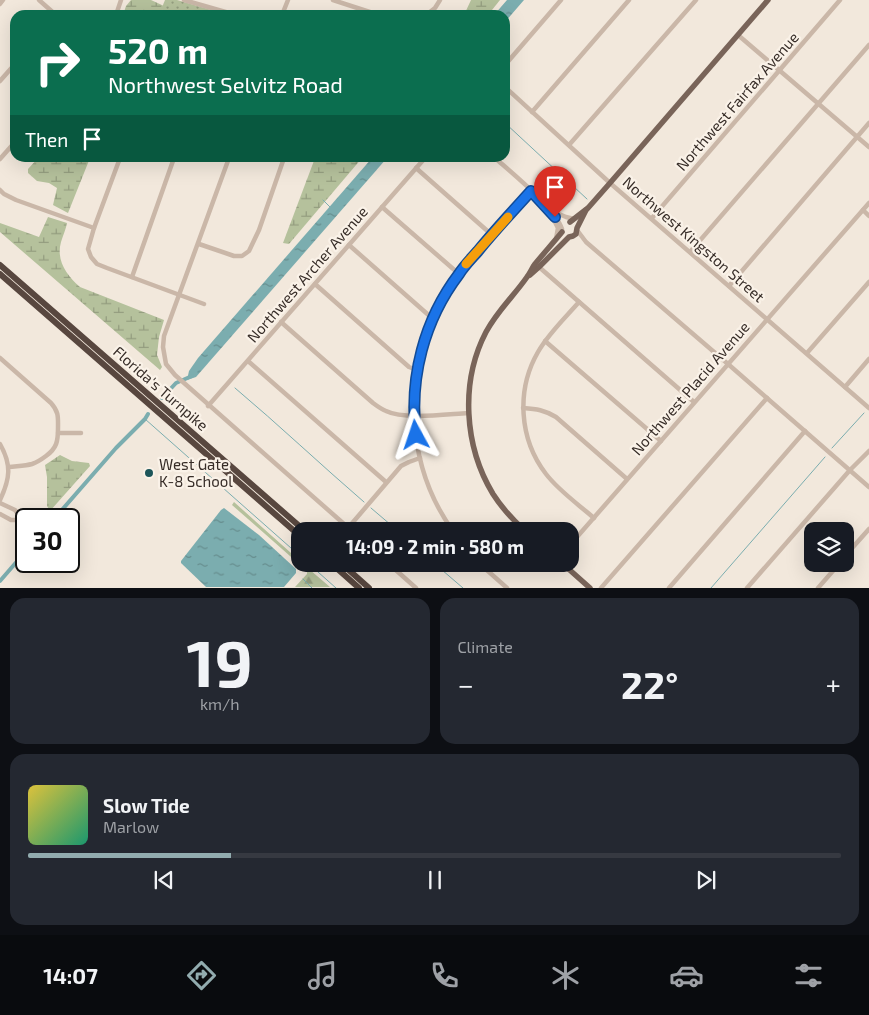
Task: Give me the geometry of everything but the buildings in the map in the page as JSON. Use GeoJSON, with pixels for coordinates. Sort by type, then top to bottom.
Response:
{"type":"FeatureCollection","features":[{"type":"Feature","properties":{"kind":"highway","name":"Florida's Turnpike"},"geometry":{"type":"LineString","coordinates":[[0,264],[295,522]]}},
{"type":"Feature","properties":{"kind":"highway","name":"Florida's Turnpike"},"geometry":{"type":"LineString","coordinates":[[0,274],[291,528]]}},
{"type":"Feature","properties":{"kind":"highway"},"geometry":{"type":"LineString","coordinates":[[341,572],[359,588]]}},
{"type":"Feature","properties":{"kind":"highway"},"geometry":{"type":"LineString","coordinates":[[351,572],[369,588]]}},
{"type":"Feature","properties":{"kind":"main road"},"geometry":{"type":"LineString","coordinates":[[516,522],[502,507],[484,478],[473,446],[468,413],[470,388],[474,362],[486,333],[505,303],[556,240],[563,225],[588,208],[768,0]]}},
{"type":"Feature","properties":{"kind":"main road"},"geometry":{"type":"LineString","coordinates":[[528,276],[570,237],[576,234],[588,208]]}},
{"type":"Feature","properties":{"kind":"main road"},"geometry":{"type":"LineString","coordinates":[[571,221],[577,229]]}},
{"type":"Feature","properties":{"kind":"main road"},"geometry":{"type":"LineString","coordinates":[[562,230],[565,236],[570,237]]}},
{"type":"Feature","properties":{"kind":"main road"},"geometry":{"type":"LineString","coordinates":[[572,572],[590,588]]}},
{"type":"Feature","properties":{"kind":"street"},"geometry":{"type":"LineString","coordinates":[[0,4],[3,0]]}},
{"type":"Feature","properties":{"kind":"street"},"geometry":{"type":"LineString","coordinates":[[39,0],[50,10]]}},
{"type":"Feature","properties":{"kind":"street"},"geometry":{"type":"LineString","coordinates":[[184,0],[219,10]]}},
{"type":"Feature","properties":{"kind":"street"},"geometry":{"type":"LineString","coordinates":[[333,0],[364,10]]}},
{"type":"Feature","properties":{"kind":"street"},"geometry":{"type":"LineString","coordinates":[[432,10],[440,0]]}},
{"type":"Feature","properties":{"kind":"street"},"geometry":{"type":"LineString","coordinates":[[510,59],[561,0]]}},
{"type":"Feature","properties":{"kind":"street"},"geometry":{"type":"LineString","coordinates":[[532,112],[629,0]]}},
{"type":"Feature","properties":{"kind":"street"},"geometry":{"type":"LineString","coordinates":[[569,145],[696,0]]}},
{"type":"Feature","properties":{"kind":"street","name":"Northwest Fairfax Avenue"},"geometry":{"type":"LineString","coordinates":[[652,218],[840,0]]}},
{"type":"Feature","properties":{"kind":"street"},"geometry":{"type":"LineString","coordinates":[[738,35],[869,147]]}},
{"type":"Feature","properties":{"kind":"street"},"geometry":{"type":"LineString","coordinates":[[690,252],[869,45]]}},
{"type":"Feature","properties":{"kind":"street"},"geometry":{"type":"LineString","coordinates":[[0,81],[10,70]]}},
{"type":"Feature","properties":{"kind":"street","name":"Northwest Kingston Street"},"geometry":{"type":"LineString","coordinates":[[510,92],[610,183],[869,408]]}},
{"type":"Feature","properties":{"kind":"street"},"geometry":{"type":"LineString","coordinates":[[729,286],[869,124]]}},
{"type":"Feature","properties":{"kind":"street"},"geometry":{"type":"LineString","coordinates":[[0,159],[10,148]]}},
{"type":"Feature","properties":{"kind":"street"},"geometry":{"type":"LineString","coordinates":[[119,162],[94,228],[88,249],[90,256],[97,264],[204,304]]}},
{"type":"Feature","properties":{"kind":"street"},"geometry":{"type":"LineString","coordinates":[[132,277],[173,162]]}},
{"type":"Feature","properties":{"kind":"street"},"geometry":{"type":"LineString","coordinates":[[228,162],[164,336],[163,347],[166,364],[208,406],[341,522]]}},
{"type":"Feature","properties":{"kind":"street"},"geometry":{"type":"LineString","coordinates":[[199,244],[234,256],[242,256],[250,251],[283,162]]}},
{"type":"Feature","properties":{"kind":"street","name":"Northwest Archer Avenue"},"geometry":{"type":"LineString","coordinates":[[208,406],[421,162]]}},
{"type":"Feature","properties":{"kind":"street"},"geometry":{"type":"LineString","coordinates":[[499,162],[551,211],[562,230]]}},
{"type":"Feature","properties":{"kind":"street"},"geometry":{"type":"LineString","coordinates":[[416,168],[492,235]]}},
{"type":"Feature","properties":{"kind":"street"},"geometry":{"type":"LineString","coordinates":[[0,190],[16,200],[94,228]]}},
{"type":"Feature","properties":{"kind":"street"},"geometry":{"type":"LineString","coordinates":[[449,522],[434,498],[420,458],[414,415],[414,392],[421,353],[440,303],[459,274],[531,191]]}},
{"type":"Feature","properties":{"kind":"street","name":"Northwest Placid Avenue"},"geometry":{"type":"LineString","coordinates":[[579,535],[869,203]]}},
{"type":"Feature","properties":{"kind":"street"},"geometry":{"type":"LineString","coordinates":[[382,207],[459,274]]}},
{"type":"Feature","properties":{"kind":"street"},"geometry":{"type":"LineString","coordinates":[[863,210],[869,216]]}},
{"type":"Feature","properties":{"kind":"street"},"geometry":{"type":"LineString","coordinates":[[551,211],[571,221]]}},
{"type":"Feature","properties":{"kind":"street"},"geometry":{"type":"LineString","coordinates":[[551,211],[558,228],[556,240]]}},
{"type":"Feature","properties":{"kind":"street"},"geometry":{"type":"LineString","coordinates":[[577,229],[586,242],[869,487]]}},
{"type":"Feature","properties":{"kind":"street"},"geometry":{"type":"LineString","coordinates":[[570,237],[586,242]]}},
{"type":"Feature","properties":{"kind":"street"},"geometry":{"type":"LineString","coordinates":[[349,245],[433,318]]}},
{"type":"Feature","properties":{"kind":"street"},"geometry":{"type":"LineString","coordinates":[[539,267],[694,402]]}},
{"type":"Feature","properties":{"kind":"street"},"geometry":{"type":"LineString","coordinates":[[807,353],[869,282]]}},
{"type":"Feature","properties":{"kind":"street"},"geometry":{"type":"LineString","coordinates":[[315,284],[409,367],[417,370]]}},
{"type":"Feature","properties":{"kind":"street"},"geometry":{"type":"LineString","coordinates":[[579,302],[538,352],[524,385],[523,408],[527,436],[535,457],[542,468],[558,487],[594,518]]}},
{"type":"Feature","properties":{"kind":"street"},"geometry":{"type":"LineString","coordinates":[[281,322],[373,403],[385,411],[396,415],[468,413]]}},
{"type":"Feature","properties":{"kind":"street"},"geometry":{"type":"LineString","coordinates":[[546,341],[661,441]]}},
{"type":"Feature","properties":{"kind":"street"},"geometry":{"type":"LineString","coordinates":[[0,358],[51,402],[56,408],[58,415],[58,433],[53,451],[32,464],[9,467]]}},
{"type":"Feature","properties":{"kind":"street"},"geometry":{"type":"LineString","coordinates":[[845,387],[869,359]]}},
{"type":"Feature","properties":{"kind":"street"},"geometry":{"type":"LineString","coordinates":[[248,361],[386,482]]}},
{"type":"Feature","properties":{"kind":"street"},"geometry":{"type":"LineString","coordinates":[[601,588],[767,398]]}},
{"type":"Feature","properties":{"kind":"street"},"geometry":{"type":"LineString","coordinates":[[523,408],[547,411],[556,417],[627,479]]}},
{"type":"Feature","properties":{"kind":"street"},"geometry":{"type":"LineString","coordinates":[[669,588],[805,431]]}},
{"type":"Feature","properties":{"kind":"street"},"geometry":{"type":"LineString","coordinates":[[58,433],[81,433]]}},
{"type":"Feature","properties":{"kind":"street"},"geometry":{"type":"LineString","coordinates":[[0,444],[9,467],[8,479],[0,501],[19,515],[17,520],[14,520],[0,514]]}},
{"type":"Feature","properties":{"kind":"street"},"geometry":{"type":"LineString","coordinates":[[748,588],[850,470],[869,451]]}},
{"type":"Feature","properties":{"kind":"street"},"geometry":{"type":"LineString","coordinates":[[356,522],[386,482],[401,466],[420,458]]}},
{"type":"Feature","properties":{"kind":"street"},"geometry":{"type":"LineString","coordinates":[[854,546],[869,529]]}},
{"type":"Feature","properties":{"kind":"street"},"geometry":{"type":"LineString","coordinates":[[398,572],[416,588]]}},
{"type":"Feature","properties":{"kind":"street"},"geometry":{"type":"LineString","coordinates":[[489,572],[507,588]]}},
{"type":"Feature","properties":{"kind":"street"},"geometry":{"type":"LineString","coordinates":[[818,588],[831,572]]}},
{"type":"Feature","properties":{"kind":"green space"},"geometry":{"type":"Polygon","coordinates":[[[131,0],[151,0],[164,6],[163,10],[125,10],[131,0]]]}},
{"type":"Feature","properties":{"kind":"green space"},"geometry":{"type":"Polygon","coordinates":[[[165,0],[177,0],[212,10],[162,10],[165,0]]]}},
{"type":"Feature","properties":{"kind":"green space"},"geometry":{"type":"Polygon","coordinates":[[[471,0],[500,0],[492,10],[466,10],[471,0]]]}},
{"type":"Feature","properties":{"kind":"green space"},"geometry":{"type":"Polygon","coordinates":[[[34,162],[88,162],[68,213],[53,205],[57,188],[49,183],[37,181],[28,173],[28,169],[34,162]]]}},
{"type":"Feature","properties":{"kind":"green space"},"geometry":{"type":"Polygon","coordinates":[[[313,162],[359,162],[289,244],[283,243],[313,162]]]}},
{"type":"Feature","properties":{"kind":"green space"},"geometry":{"type":"Polygon","coordinates":[[[48,217],[67,223],[61,242],[61,261],[70,277],[80,287],[164,320],[159,337],[157,355],[162,367],[160,370],[0,232],[0,223],[39,237],[48,217]]]}},
{"type":"Feature","properties":{"kind":"green space"},"geometry":{"type":"Polygon","coordinates":[[[60,455],[72,461],[89,463],[90,466],[53,508],[48,508],[45,465],[60,455]]]}},
{"type":"Feature","properties":{"kind":"green space"},"geometry":{"type":"Polygon","coordinates":[[[234,502],[291,553],[291,557],[232,505],[234,502]]]}},
{"type":"Feature","properties":{"kind":"green space"},"geometry":{"type":"Polygon","coordinates":[[[307,572],[312,572],[330,587],[295,587],[307,572]]]}},
{"type":"Feature","properties":{"kind":"water"},"geometry":{"type":"Polygon","coordinates":[[[507,0],[524,0],[510,16],[510,10],[498,10],[507,0]]]}},
{"type":"Feature","properties":{"kind":"water"},"geometry":{"type":"Polygon","coordinates":[[[369,162],[384,162],[196,377],[187,380],[189,371],[198,358],[369,162]]]}},
{"type":"Feature","properties":{"kind":"water"},"geometry":{"type":"Polygon","coordinates":[[[224,508],[259,535],[291,564],[291,572],[296,573],[284,587],[206,587],[181,563],[224,508]]]}},
{"type":"Feature","properties":{"kind":"waterway"},"geometry":{"type":"LineString","coordinates":[[510,128],[587,199]]}},
{"type":"Feature","properties":{"kind":"waterway"},"geometry":{"type":"LineString","coordinates":[[323,200],[330,207]]}},
{"type":"Feature","properties":{"kind":"waterway"},"geometry":{"type":"LineString","coordinates":[[162,398],[176,383],[192,376]]}},
{"type":"Feature","properties":{"kind":"waterway"},"geometry":{"type":"LineString","coordinates":[[235,388],[364,502]]}},
{"type":"Feature","properties":{"kind":"waterway"},"geometry":{"type":"LineString","coordinates":[[832,448],[864,413]]}},
{"type":"Feature","properties":{"kind":"waterway"},"geometry":{"type":"LineString","coordinates":[[64,508],[148,414]]}},
{"type":"Feature","properties":{"kind":"waterway"},"geometry":{"type":"LineString","coordinates":[[145,419],[291,548]]}},
{"type":"Feature","properties":{"kind":"waterway"},"geometry":{"type":"LineString","coordinates":[[711,588],[825,457]]}},
{"type":"Feature","properties":{"kind":"waterway"},"geometry":{"type":"LineString","coordinates":[[371,508],[387,522]]}},
{"type":"Feature","properties":{"kind":"waterway"},"geometry":{"type":"LineString","coordinates":[[0,581],[15,564]]}},
{"type":"Feature","properties":{"kind":"waterway"},"geometry":{"type":"LineString","coordinates":[[318,572],[336,588]]}},
{"type":"Feature","properties":{"kind":"waterway"},"geometry":{"type":"LineString","coordinates":[[444,572],[463,588]]}},
{"type":"Feature","properties":{"kind":"waterway"},"geometry":{"type":"LineString","coordinates":[[303,579],[312,588]]}},
{"type":"Feature","properties":{"kind":"slow traffic"},"geometry":{"type":"LineString","coordinates":[[466,264],[508,217]]}},
{"type":"Feature","properties":{"kind":"place","name":"West Gate K-8 School"},"geometry":{"type":"Point","coordinates":[149,473]}},
{"type":"Feature","properties":{"kind":"route"},"geometry":{"type":"LineString","coordinates":[[416,435],[414,392],[417,370],[427,334],[440,303],[459,274],[531,191],[555,217]]}}]}
